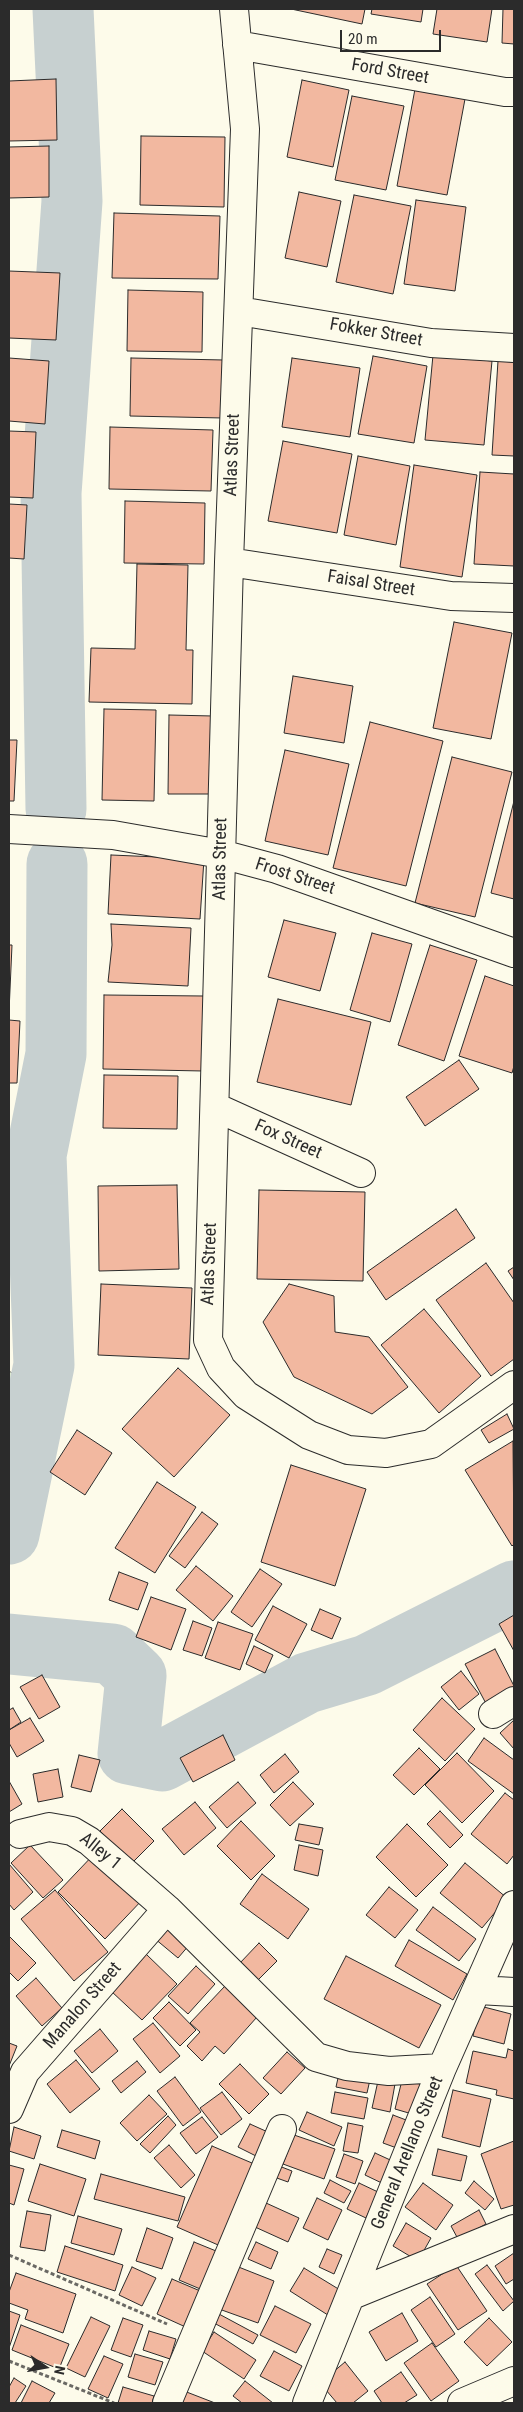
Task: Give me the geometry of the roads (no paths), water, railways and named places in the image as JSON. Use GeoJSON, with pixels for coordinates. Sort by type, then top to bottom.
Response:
{"type":"FeatureCollection","features":[{"type":"Feature","properties":{"kind":"street","name":"Atlas Street"},"geometry":{"type":"LineString","coordinates":[[234,9],[244,129],[229,562],[208,1340],[221,1368],[246,1395],[308,1435],[348,1450],[386,1453],[432,1444],[514,1385]]}},
{"type":"Feature","properties":{"kind":"street","name":"Ford Street"},"geometry":{"type":"LineString","coordinates":[[237,45],[505,92],[514,92]]}},
{"type":"Feature","properties":{"kind":"street","name":"Fokker Street"},"geometry":{"type":"LineString","coordinates":[[239,311],[431,343],[514,348]]}},
{"type":"Feature","properties":{"kind":"street","name":"Faisal Street"},"geometry":{"type":"LineString","coordinates":[[229,562],[451,596],[514,598]]}},
{"type":"Feature","properties":{"kind":"street","name":"Frost Street"},"geometry":{"type":"LineString","coordinates":[[9,829],[113,835],[221,854],[277,869],[514,953]]}},
{"type":"Feature","properties":{"kind":"street","name":"Fox Street"},"geometry":{"type":"LineString","coordinates":[[215,1106],[361,1173]]}},
{"type":"Feature","properties":{"kind":"street","name":"Alley 1"},"geometry":{"type":"LineString","coordinates":[[20,1834],[49,1828],[72,1831],[89,1841],[167,1909],[316,2057],[347,2066],[389,2071],[442,2068]]}},
{"type":"Feature","properties":{"kind":"street","name":"General Arellano Street"},"geometry":{"type":"LineString","coordinates":[[307,2403],[442,2068],[514,1905]]}},
{"type":"Feature","properties":{"kind":"street","name":"Manalon Street"},"geometry":{"type":"LineString","coordinates":[[9,2108],[25,2072],[167,1909]]}},
{"type":"Feature","properties":{"kind":"street"},"geometry":{"type":"LineString","coordinates":[[478,1990],[514,1992]]}},
{"type":"Feature","properties":{"kind":"street"},"geometry":{"type":"LineString","coordinates":[[167,2403],[282,2129]]}},
{"type":"Feature","properties":{"kind":"street"},"geometry":{"type":"LineString","coordinates":[[352,2295],[514,2229]]}},
{"type":"Feature","properties":{"kind":"street"},"geometry":{"type":"LineString","coordinates":[[462,2403],[514,2381]]}},
{"type":"Feature","properties":{"kind":"waterway"},"geometry":{"type":"LineString","coordinates":[[56,809],[51,493],[72,201],[63,9]]}},
{"type":"Feature","properties":{"kind":"waterway"},"geometry":{"type":"LineString","coordinates":[[9,1534],[44,1365],[36,1155],[56,1054],[57,864]]}},
{"type":"Feature","properties":{"kind":"waterway"},"geometry":{"type":"LineString","coordinates":[[9,1644],[113,1654],[136,1676],[128,1754],[162,1761],[307,1683],[367,1665],[514,1591]]}}]}
